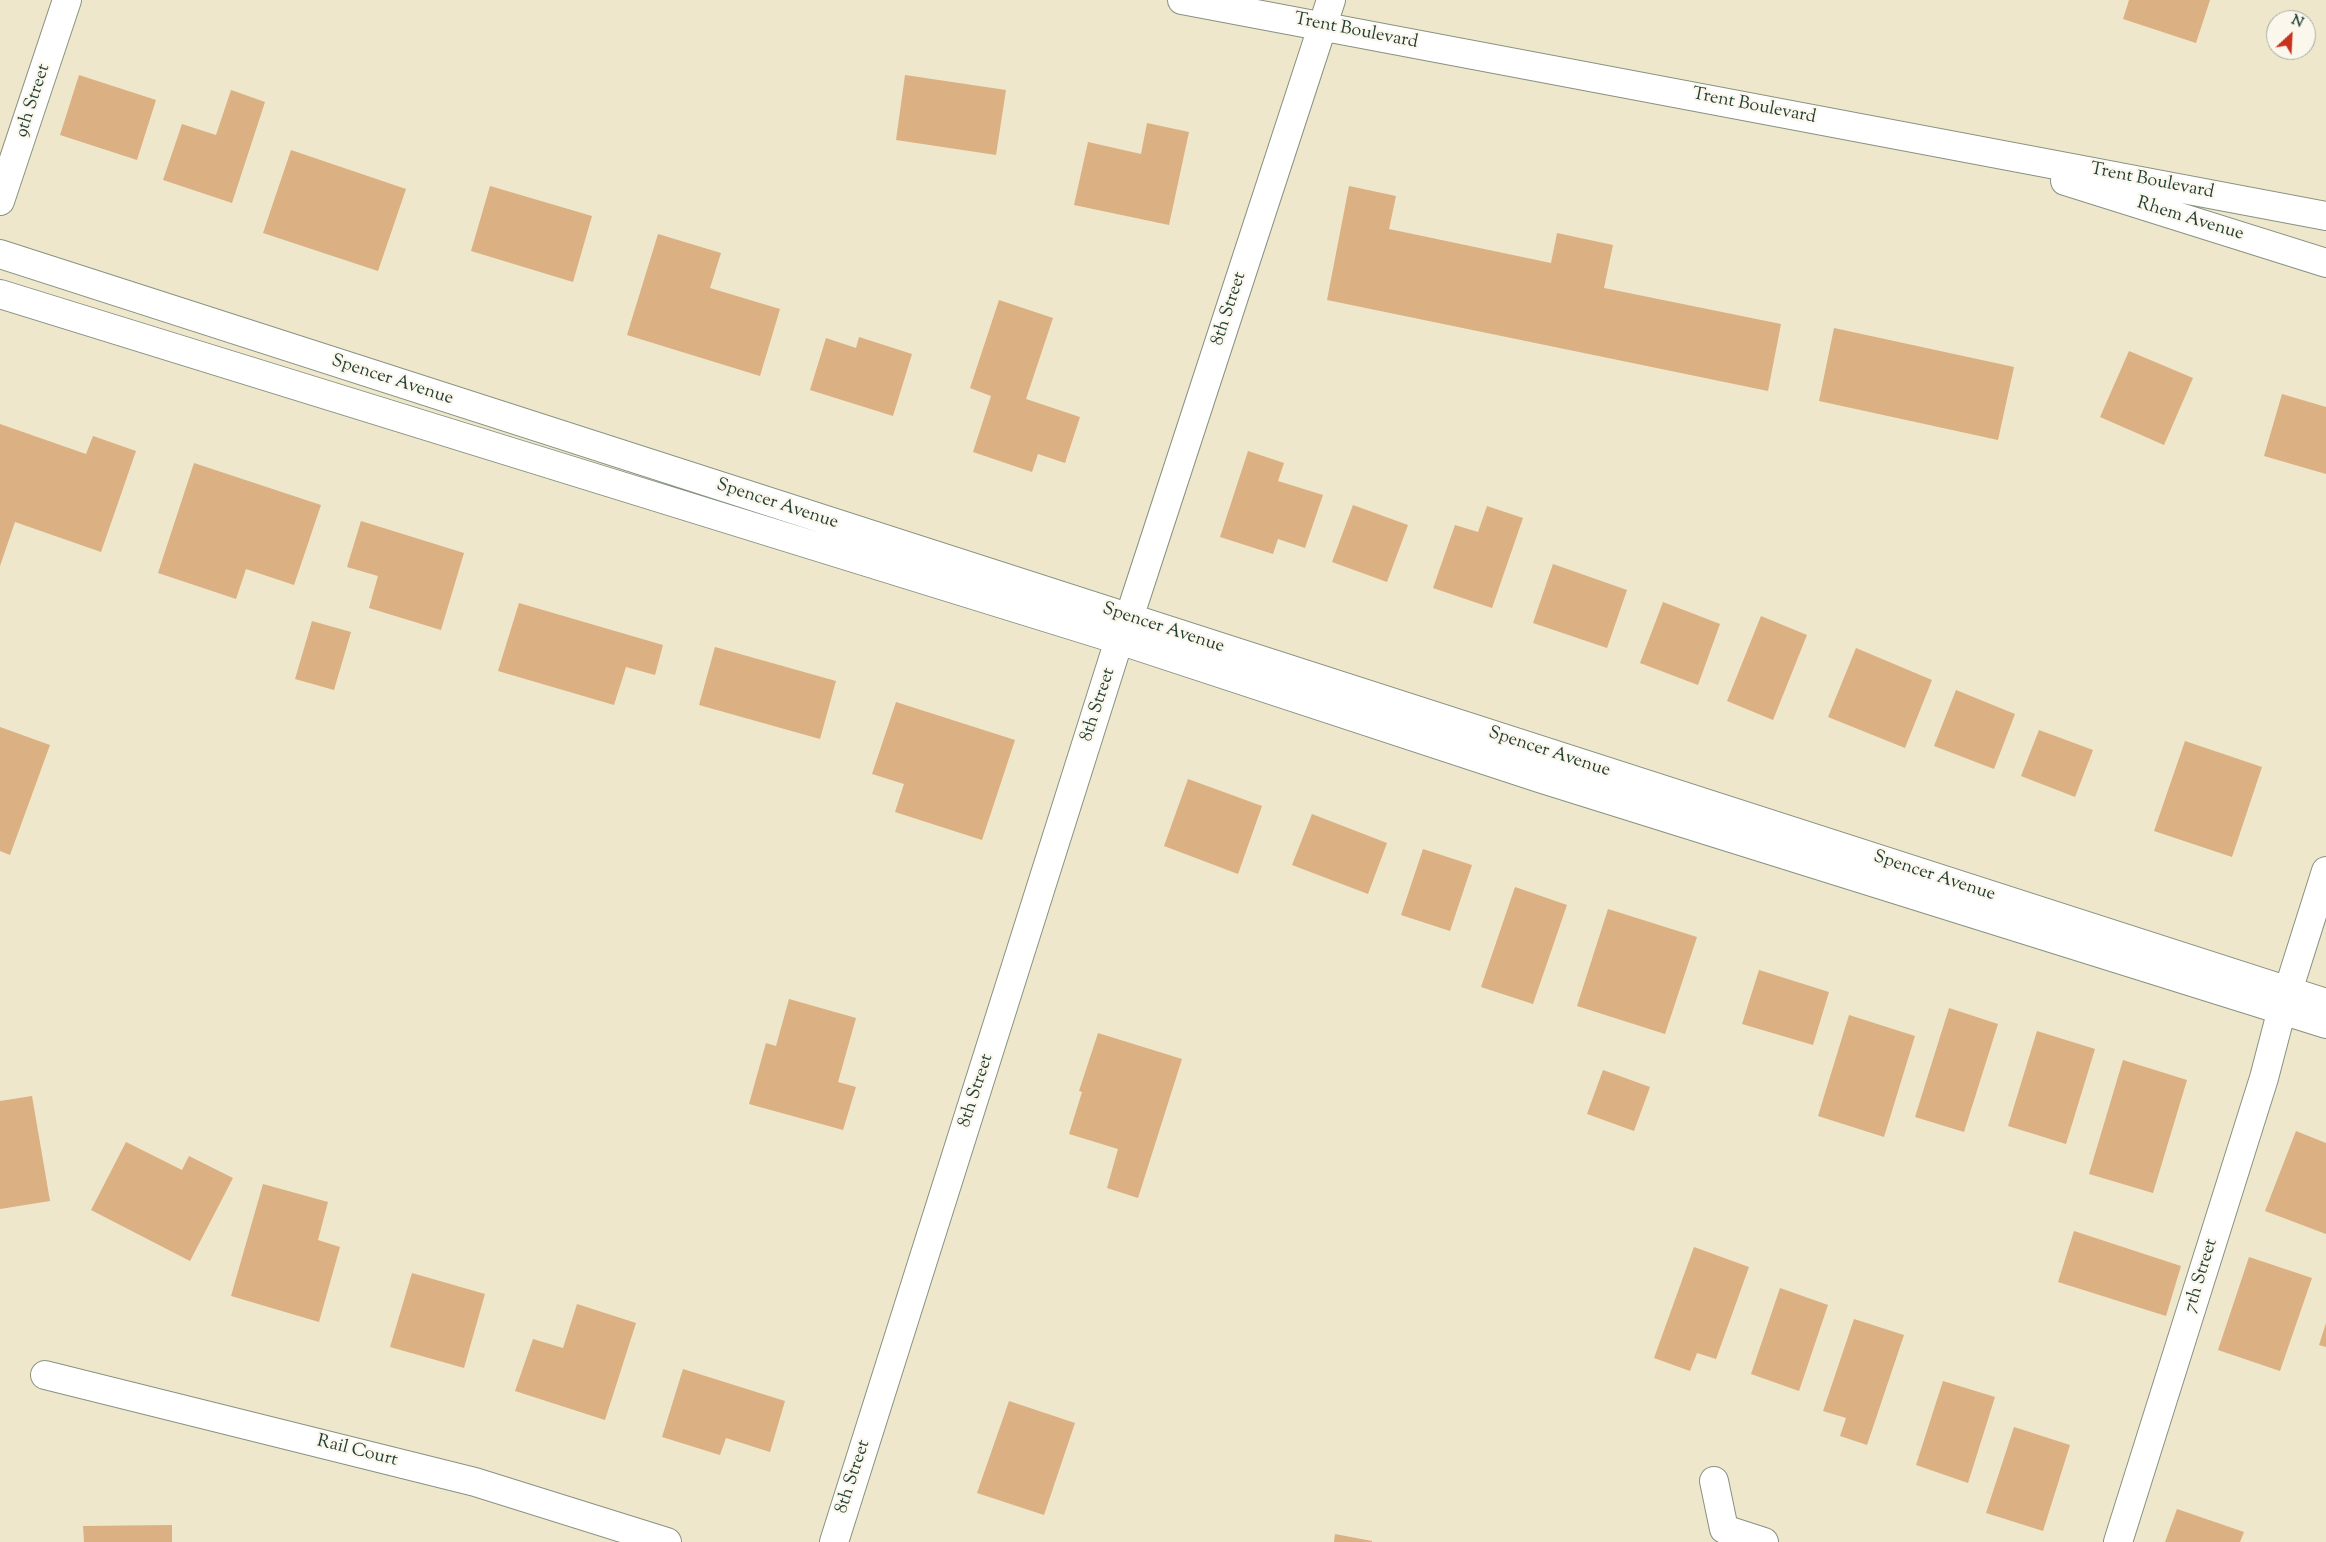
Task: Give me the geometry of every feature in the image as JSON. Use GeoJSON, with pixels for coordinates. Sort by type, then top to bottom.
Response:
{"type":"FeatureCollection","features":[{"type":"Feature","properties":{"kind":"street","name":"9th Street"},"geometry":{"type":"LineString","coordinates":[[0,201],[67,0]]}},
{"type":"Feature","properties":{"kind":"street","name":"Trent Boulevard"},"geometry":{"type":"LineString","coordinates":[[1182,0],[2326,216]]}},
{"type":"Feature","properties":{"kind":"street","name":"8th Street"},"geometry":{"type":"LineString","coordinates":[[834,1542],[1124,629],[1331,0]]}},
{"type":"Feature","properties":{"kind":"street","name":"Rhem Avenue"},"geometry":{"type":"LineString","coordinates":[[1940,142],[2326,263]]}},
{"type":"Feature","properties":{"kind":"street","name":"Spencer Avenue"},"geometry":{"type":"LineString","coordinates":[[0,254],[1124,629],[2285,1000],[2326,1024]]}},
{"type":"Feature","properties":{"kind":"street","name":"Spencer Avenue"},"geometry":{"type":"LineString","coordinates":[[0,294],[1124,629]]}},
{"type":"Feature","properties":{"kind":"street","name":"7th Street"},"geometry":{"type":"LineString","coordinates":[[2118,1542],[2264,1078],[2285,1000],[2326,871]]}},
{"type":"Feature","properties":{"kind":"street","name":"Spencer Avenue"},"geometry":{"type":"LineString","coordinates":[[2285,1000],[2326,1003]]}},
{"type":"Feature","properties":{"kind":"street","name":"Rail Court"},"geometry":{"type":"LineString","coordinates":[[45,1375],[475,1482],[667,1542]]}},
{"type":"Feature","properties":{"kind":"street"},"geometry":{"type":"LineString","coordinates":[[1714,1481],[1724,1529],[1764,1542]]}},
{"type":"Feature","properties":{"kind":"building"},"geometry":{"type":"Polygon","coordinates":[[[2129,0],[2210,0],[2196,43],[2123,19],[2129,0]]]}},
{"type":"Feature","properties":{"kind":"building"},"geometry":{"type":"Polygon","coordinates":[[[79,75],[156,100],[137,160],[60,135],[79,75]]]}},
{"type":"Feature","properties":{"kind":"building"},"geometry":{"type":"Polygon","coordinates":[[[905,75],[1006,90],[996,155],[896,140],[905,75]]]}},
{"type":"Feature","properties":{"kind":"building"},"geometry":{"type":"Polygon","coordinates":[[[231,90],[265,102],[232,203],[163,180],[182,124],[216,135],[231,90]]]}},
{"type":"Feature","properties":{"kind":"building"},"geometry":{"type":"Polygon","coordinates":[[[1147,123],[1189,132],[1169,225],[1074,205],[1088,142],[1141,154],[1147,123]]]}},
{"type":"Feature","properties":{"kind":"building"},"geometry":{"type":"Polygon","coordinates":[[[291,150],[406,189],[378,271],[263,233],[291,150]]]}},
{"type":"Feature","properties":{"kind":"building"},"geometry":{"type":"Polygon","coordinates":[[[490,186],[592,216],[573,282],[471,251],[490,186]]]}},
{"type":"Feature","properties":{"kind":"building"},"geometry":{"type":"Polygon","coordinates":[[[1349,186],[1396,196],[1389,229],[1551,263],[1557,233],[1613,245],[1604,288],[1781,324],[1768,391],[1327,300],[1349,186]]]}},
{"type":"Feature","properties":{"kind":"building"},"geometry":{"type":"Polygon","coordinates":[[[658,234],[721,253],[710,288],[780,309],[760,376],[627,335],[658,234]]]}},
{"type":"Feature","properties":{"kind":"building"},"geometry":{"type":"Polygon","coordinates":[[[999,300],[1053,318],[1026,399],[1080,417],[1065,463],[1038,454],[1032,472],[973,452],[991,396],[970,388],[999,300]]]}},
{"type":"Feature","properties":{"kind":"building"},"geometry":{"type":"Polygon","coordinates":[[[1834,328],[2014,367],[1998,440],[1819,401],[1834,328]]]}},
{"type":"Feature","properties":{"kind":"building"},"geometry":{"type":"Polygon","coordinates":[[[859,337],[912,354],[893,416],[810,390],[826,338],[856,348],[859,337]]]}},
{"type":"Feature","properties":{"kind":"building"},"geometry":{"type":"Polygon","coordinates":[[[2129,351],[2193,378],[2164,445],[2100,417],[2129,351]]]}},
{"type":"Feature","properties":{"kind":"building"},"geometry":{"type":"Polygon","coordinates":[[[2282,394],[2326,407],[2326,474],[2264,456],[2282,394]]]}},
{"type":"Feature","properties":{"kind":"building"},"geometry":{"type":"Polygon","coordinates":[[[0,424],[86,454],[93,436],[136,451],[101,552],[15,522],[0,566],[0,424]]]}},
{"type":"Feature","properties":{"kind":"building"},"geometry":{"type":"Polygon","coordinates":[[[1248,451],[1284,463],[1278,481],[1323,495],[1305,548],[1278,539],[1273,554],[1220,537],[1248,451]]]}},
{"type":"Feature","properties":{"kind":"building"},"geometry":{"type":"Polygon","coordinates":[[[194,463],[321,505],[294,585],[246,569],[236,599],[158,573],[194,463]]]}},
{"type":"Feature","properties":{"kind":"building"},"geometry":{"type":"Polygon","coordinates":[[[1353,505],[1408,525],[1387,582],[1332,562],[1353,505]]]}},
{"type":"Feature","properties":{"kind":"building"},"geometry":{"type":"Polygon","coordinates":[[[1487,506],[1523,518],[1492,608],[1433,588],[1455,525],[1478,532],[1487,506]]]}},
{"type":"Feature","properties":{"kind":"building"},"geometry":{"type":"Polygon","coordinates":[[[361,521],[464,553],[441,630],[369,608],[378,576],[347,567],[361,521]]]}},
{"type":"Feature","properties":{"kind":"building"},"geometry":{"type":"Polygon","coordinates":[[[1553,564],[1627,590],[1607,648],[1533,623],[1553,564]]]}},
{"type":"Feature","properties":{"kind":"building"},"geometry":{"type":"Polygon","coordinates":[[[1663,602],[1720,624],[1698,685],[1640,663],[1663,602]]]}},
{"type":"Feature","properties":{"kind":"building"},"geometry":{"type":"Polygon","coordinates":[[[519,603],[663,645],[655,675],[626,667],[614,705],[498,671],[519,603]]]}},
{"type":"Feature","properties":{"kind":"building"},"geometry":{"type":"Polygon","coordinates":[[[1761,616],[1807,635],[1773,720],[1727,701],[1761,616]]]}},
{"type":"Feature","properties":{"kind":"building"},"geometry":{"type":"Polygon","coordinates":[[[312,621],[351,632],[334,690],[295,679],[312,621]]]}},
{"type":"Feature","properties":{"kind":"building"},"geometry":{"type":"Polygon","coordinates":[[[715,647],[836,681],[820,739],[699,705],[715,647]]]}},
{"type":"Feature","properties":{"kind":"building"},"geometry":{"type":"Polygon","coordinates":[[[1856,648],[1932,680],[1905,748],[1828,717],[1856,648]]]}},
{"type":"Feature","properties":{"kind":"building"},"geometry":{"type":"Polygon","coordinates":[[[1956,690],[2015,714],[1994,769],[1934,746],[1956,690]]]}},
{"type":"Feature","properties":{"kind":"building"},"geometry":{"type":"Polygon","coordinates":[[[896,702],[1015,740],[982,840],[895,812],[904,784],[872,774],[896,702]]]}},
{"type":"Feature","properties":{"kind":"building"},"geometry":{"type":"Polygon","coordinates":[[[0,727],[50,745],[10,855],[0,851],[0,727]]]}},
{"type":"Feature","properties":{"kind":"building"},"geometry":{"type":"Polygon","coordinates":[[[2039,730],[2093,750],[2075,797],[2021,776],[2039,730]]]}},
{"type":"Feature","properties":{"kind":"building"},"geometry":{"type":"Polygon","coordinates":[[[2185,741],[2262,767],[2232,857],[2154,831],[2185,741]]]}},
{"type":"Feature","properties":{"kind":"building"},"geometry":{"type":"Polygon","coordinates":[[[1188,779],[1262,806],[1238,874],[1164,846],[1188,779]]]}},
{"type":"Feature","properties":{"kind":"building"},"geometry":{"type":"Polygon","coordinates":[[[1312,814],[1387,843],[1368,894],[1292,865],[1312,814]]]}},
{"type":"Feature","properties":{"kind":"building"},"geometry":{"type":"Polygon","coordinates":[[[1423,849],[1472,865],[1450,931],[1401,915],[1423,849]]]}},
{"type":"Feature","properties":{"kind":"building"},"geometry":{"type":"Polygon","coordinates":[[[1515,887],[1567,905],[1533,1004],[1481,987],[1515,887]]]}},
{"type":"Feature","properties":{"kind":"building"},"geometry":{"type":"Polygon","coordinates":[[[1608,909],[1697,937],[1665,1034],[1577,1006],[1608,909]]]}},
{"type":"Feature","properties":{"kind":"building"},"geometry":{"type":"Polygon","coordinates":[[[1759,970],[1829,992],[1813,1045],[1742,1024],[1759,970]]]}},
{"type":"Feature","properties":{"kind":"building"},"geometry":{"type":"Polygon","coordinates":[[[789,999],[856,1018],[838,1082],[856,1087],[843,1130],[749,1104],[766,1043],[776,1046],[789,999]]]}},
{"type":"Feature","properties":{"kind":"building"},"geometry":{"type":"Polygon","coordinates":[[[1949,1008],[1998,1024],[1964,1132],[1915,1117],[1949,1008]]]}},
{"type":"Feature","properties":{"kind":"building"},"geometry":{"type":"Polygon","coordinates":[[[1849,1015],[1915,1036],[1884,1137],[1818,1116],[1849,1015]]]}},
{"type":"Feature","properties":{"kind":"building"},"geometry":{"type":"Polygon","coordinates":[[[2037,1031],[2095,1049],[2066,1144],[2008,1126],[2037,1031]]]}},
{"type":"Feature","properties":{"kind":"building"},"geometry":{"type":"Polygon","coordinates":[[[1098,1033],[1182,1059],[1138,1198],[1107,1188],[1118,1149],[1069,1134],[1082,1092],[1079,1091],[1098,1033]]]}},
{"type":"Feature","properties":{"kind":"building"},"geometry":{"type":"Polygon","coordinates":[[[2123,1060],[2187,1080],[2153,1193],[2089,1174],[2123,1060]]]}},
{"type":"Feature","properties":{"kind":"building"},"geometry":{"type":"Polygon","coordinates":[[[1603,1070],[1650,1087],[1634,1131],[1587,1114],[1603,1070]]]}},
{"type":"Feature","properties":{"kind":"building"},"geometry":{"type":"Polygon","coordinates":[[[32,1096],[50,1201],[0,1209],[0,1101],[32,1096]]]}},
{"type":"Feature","properties":{"kind":"building"},"geometry":{"type":"Polygon","coordinates":[[[2296,1131],[2326,1143],[2326,1234],[2265,1211],[2296,1131]]]}},
{"type":"Feature","properties":{"kind":"building"},"geometry":{"type":"Polygon","coordinates":[[[126,1142],[182,1170],[189,1156],[233,1178],[190,1261],[91,1210],[126,1142]]]}},
{"type":"Feature","properties":{"kind":"building"},"geometry":{"type":"Polygon","coordinates":[[[263,1184],[328,1202],[318,1240],[340,1247],[319,1322],[231,1296],[263,1184]]]}},
{"type":"Feature","properties":{"kind":"building"},"geometry":{"type":"Polygon","coordinates":[[[2074,1231],[2181,1266],[2166,1316],[2058,1282],[2074,1231]]]}},
{"type":"Feature","properties":{"kind":"building"},"geometry":{"type":"Polygon","coordinates":[[[1694,1247],[1749,1267],[1716,1359],[1697,1353],[1690,1371],[1654,1358],[1694,1247]]]}},
{"type":"Feature","properties":{"kind":"building"},"geometry":{"type":"Polygon","coordinates":[[[2249,1257],[2312,1278],[2280,1371],[2218,1350],[2249,1257]]]}},
{"type":"Feature","properties":{"kind":"building"},"geometry":{"type":"Polygon","coordinates":[[[412,1273],[485,1294],[464,1368],[390,1347],[412,1273]]]}},
{"type":"Feature","properties":{"kind":"building"},"geometry":{"type":"Polygon","coordinates":[[[1780,1288],[1828,1305],[1799,1391],[1751,1374],[1780,1288]]]}},
{"type":"Feature","properties":{"kind":"building"},"geometry":{"type":"Polygon","coordinates":[[[577,1304],[636,1323],[605,1420],[515,1391],[533,1339],[563,1348],[577,1304]]]}},
{"type":"Feature","properties":{"kind":"building"},"geometry":{"type":"Polygon","coordinates":[[[1854,1319],[1904,1335],[1867,1445],[1840,1436],[1846,1418],[1823,1411],[1854,1319]]]}},
{"type":"Feature","properties":{"kind":"building"},"geometry":{"type":"Polygon","coordinates":[[[2326,1323],[2326,1347],[2319,1345],[2326,1323]]]}},
{"type":"Feature","properties":{"kind":"building"},"geometry":{"type":"Polygon","coordinates":[[[683,1369],[785,1401],[770,1452],[726,1438],[720,1455],[662,1437],[683,1369]]]}},
{"type":"Feature","properties":{"kind":"building"},"geometry":{"type":"Polygon","coordinates":[[[1943,1381],[1995,1397],[1968,1483],[1916,1465],[1943,1381]]]}},
{"type":"Feature","properties":{"kind":"building"},"geometry":{"type":"Polygon","coordinates":[[[1009,1401],[1075,1423],[1044,1515],[977,1493],[1009,1401]]]}},
{"type":"Feature","properties":{"kind":"building"},"geometry":{"type":"Polygon","coordinates":[[[2014,1427],[2070,1445],[2043,1531],[1986,1513],[2014,1427]]]}},
{"type":"Feature","properties":{"kind":"building"},"geometry":{"type":"Polygon","coordinates":[[[2177,1509],[2244,1532],[2240,1542],[2165,1542],[2177,1509]]]}},
{"type":"Feature","properties":{"kind":"building"},"geometry":{"type":"Polygon","coordinates":[[[172,1525],[172,1542],[84,1542],[83,1526],[172,1525]]]}},
{"type":"Feature","properties":{"kind":"building"},"geometry":{"type":"Polygon","coordinates":[[[1335,1534],[1372,1541],[1372,1542],[1334,1542],[1335,1534]]]}}]}
